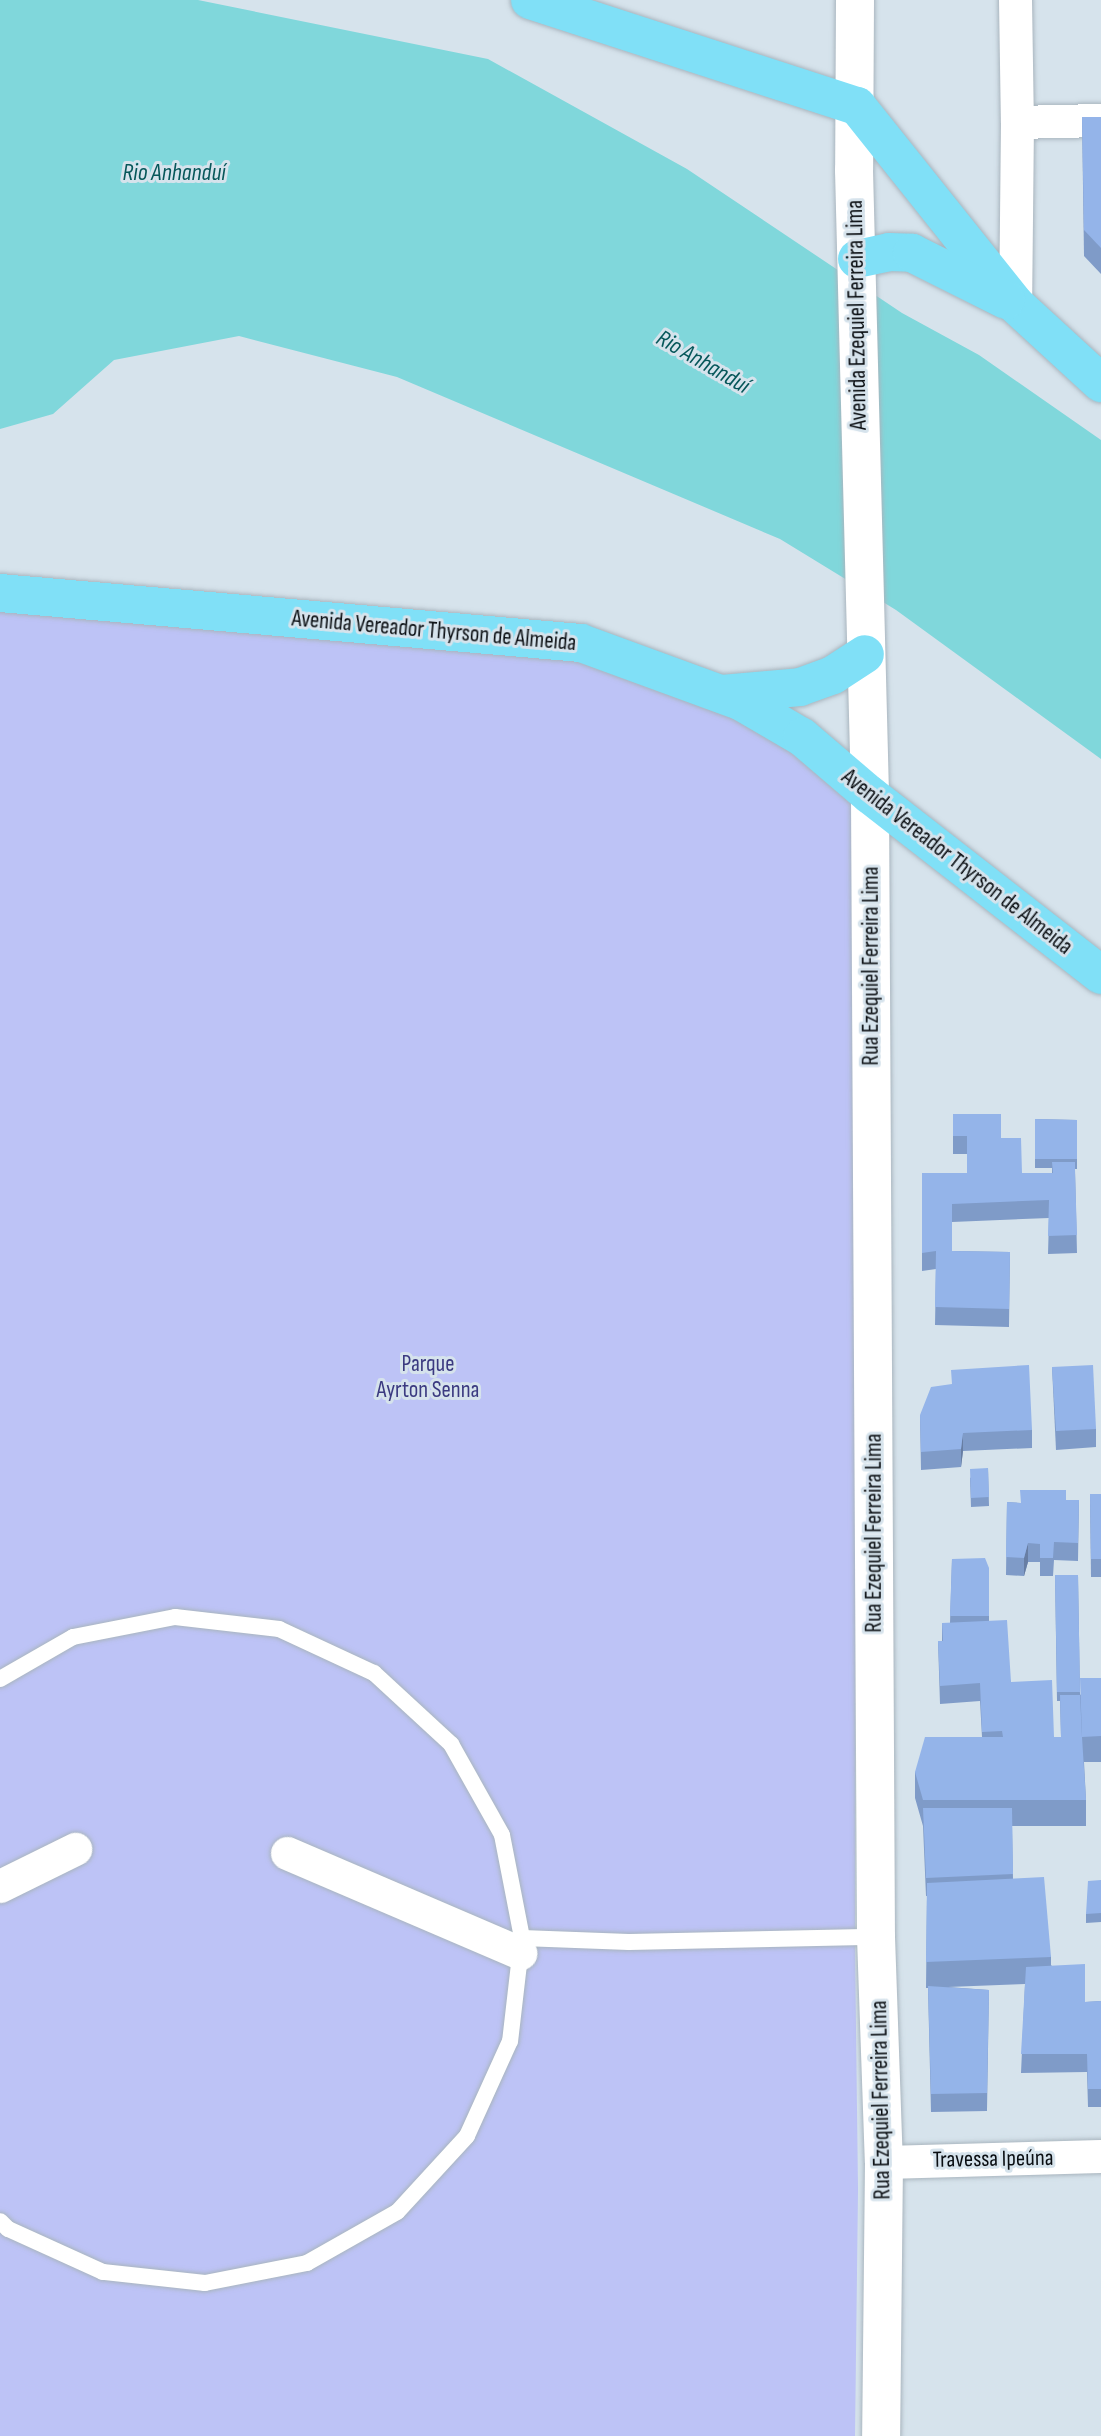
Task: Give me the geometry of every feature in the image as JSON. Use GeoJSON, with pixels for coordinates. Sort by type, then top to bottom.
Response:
{"type":"FeatureCollection","features":[{"type":"Feature","properties":{"kind":"main road"},"geometry":{"type":"LineString","coordinates":[[530,0],[857,106],[1015,304],[1101,383]]}},
{"type":"Feature","properties":{"kind":"main road","name":"Avenida Ezequiel Ferreira Lima"},"geometry":{"type":"LineString","coordinates":[[855,0],[857,106],[854,170],[864,642]]}},
{"type":"Feature","properties":{"kind":"main road"},"geometry":{"type":"LineString","coordinates":[[857,265],[889,252],[912,253],[1015,304]]}},
{"type":"Feature","properties":{"kind":"main road","name":"Avenida Vereador Thyrson de Almeida"},"geometry":{"type":"LineString","coordinates":[[0,593],[581,643],[742,702],[802,737],[870,795],[1101,975]]}},
{"type":"Feature","properties":{"kind":"main road"},"geometry":{"type":"LineString","coordinates":[[720,694],[800,687],[833,675],[864,642]]}},
{"type":"Feature","properties":{"kind":"main road","name":"Rua Ezequiel Ferreira Lima"},"geometry":{"type":"LineString","coordinates":[[864,642],[870,795],[876,1937],[884,2162],[881,2436]]}},
{"type":"Feature","properties":{"kind":"street"},"geometry":{"type":"LineString","coordinates":[[1015,0],[1015,304]]}},
{"type":"Feature","properties":{"kind":"street"},"geometry":{"type":"LineString","coordinates":[[1017,122],[1101,120]]}},
{"type":"Feature","properties":{"kind":"street"},"geometry":{"type":"LineString","coordinates":[[0,1886],[75,1849]]}},
{"type":"Feature","properties":{"kind":"street"},"geometry":{"type":"LineString","coordinates":[[287,1853],[521,1945]]}},
{"type":"Feature","properties":{"kind":"street","name":"Travessa Ipeúna"},"geometry":{"type":"LineString","coordinates":[[884,2162],[1101,2156]]}},
{"type":"Feature","properties":{"kind":"lane"},"geometry":{"type":"LineString","coordinates":[[0,1679],[73,1637],[175,1617],[279,1629],[373,1672],[451,1744],[502,1835],[521,1945],[510,2041],[467,2136],[397,2212],[307,2263],[205,2283],[103,2272],[8,2229],[0,2221]]}},
{"type":"Feature","properties":{"kind":"lane"},"geometry":{"type":"LineString","coordinates":[[521,1945],[876,1937]]}},
{"type":"Feature","properties":{"kind":"green space","name":"Parque Ayrton Senna"},"geometry":{"type":"Polygon","coordinates":[[[0,604],[577,656],[733,714],[802,757],[856,807],[855,1946],[858,2189],[855,2436],[0,2436],[0,604]]]}},
{"type":"Feature","properties":{"kind":"water","name":"Rio Anhanduí"},"geometry":{"type":"Polygon","coordinates":[[[0,0],[198,0],[488,59],[687,169],[902,313],[979,355],[1101,440],[1101,759],[896,610],[780,539],[397,377],[239,336],[114,360],[53,414],[0,429],[0,0]]]}},
{"type":"Feature","properties":{"kind":"building"},"geometry":{"type":"Polygon","coordinates":[[[1082,117],[1101,117],[1101,248],[1084,230],[1082,117]]]}},
{"type":"Feature","properties":{"kind":"building"},"geometry":{"type":"Polygon","coordinates":[[[953,1114],[1001,1114],[1001,1138],[1021,1138],[1022,1173],[1075,1173],[1077,1235],[1048,1236],[1049,1200],[952,1204],[952,1251],[1010,1252],[1009,1309],[935,1307],[936,1251],[922,1253],[922,1173],[967,1173],[967,1136],[953,1136],[953,1114]]]}},
{"type":"Feature","properties":{"kind":"building"},"geometry":{"type":"Polygon","coordinates":[[[1035,1119],[1077,1120],[1077,1159],[1035,1159],[1035,1119]]]}},
{"type":"Feature","properties":{"kind":"building"},"geometry":{"type":"Polygon","coordinates":[[[1052,1162],[1075,1162],[1075,1173],[1053,1173],[1052,1162]]]}},
{"type":"Feature","properties":{"kind":"building"},"geometry":{"type":"Polygon","coordinates":[[[1029,1365],[1032,1430],[963,1433],[961,1449],[921,1452],[920,1415],[931,1387],[952,1384],[951,1370],[1029,1365]]]}},
{"type":"Feature","properties":{"kind":"building"},"geometry":{"type":"Polygon","coordinates":[[[1093,1365],[1096,1429],[1056,1431],[1052,1367],[1093,1365]]]}},
{"type":"Feature","properties":{"kind":"building"},"geometry":{"type":"Polygon","coordinates":[[[988,1468],[989,1497],[971,1498],[970,1469],[988,1468]]]}},
{"type":"Feature","properties":{"kind":"building"},"geometry":{"type":"Polygon","coordinates":[[[1020,1490],[1066,1490],[1066,1500],[1079,1500],[1078,1543],[1054,1542],[1053,1558],[1040,1558],[1040,1544],[1028,1543],[1024,1558],[1006,1557],[1007,1502],[1021,1503],[1020,1490]]]}},
{"type":"Feature","properties":{"kind":"building"},"geometry":{"type":"Polygon","coordinates":[[[1090,1494],[1101,1494],[1101,1559],[1091,1559],[1090,1494]]]}},
{"type":"Feature","properties":{"kind":"building"},"geometry":{"type":"Polygon","coordinates":[[[985,1558],[989,1568],[989,1616],[950,1616],[952,1559],[985,1558]]]}},
{"type":"Feature","properties":{"kind":"building"},"geometry":{"type":"Polygon","coordinates":[[[1055,1575],[1078,1575],[1080,1692],[1057,1692],[1055,1575]]]}},
{"type":"Feature","properties":{"kind":"building"},"geometry":{"type":"Polygon","coordinates":[[[1007,1620],[1011,1682],[1052,1680],[1054,1737],[1003,1737],[1002,1731],[982,1732],[980,1683],[940,1686],[938,1641],[943,1641],[942,1623],[1007,1620]]]}},
{"type":"Feature","properties":{"kind":"building"},"geometry":{"type":"Polygon","coordinates":[[[1080,1678],[1101,1678],[1101,1736],[1082,1737],[1080,1678]]]}},
{"type":"Feature","properties":{"kind":"building"},"geometry":{"type":"Polygon","coordinates":[[[1060,1695],[1080,1695],[1082,1737],[1061,1737],[1060,1695]]]}},
{"type":"Feature","properties":{"kind":"building"},"geometry":{"type":"Polygon","coordinates":[[[925,1737],[1082,1737],[1086,1800],[923,1800],[915,1772],[925,1737]]]}},
{"type":"Feature","properties":{"kind":"building"},"geometry":{"type":"Polygon","coordinates":[[[923,1808],[1012,1808],[1013,1874],[926,1878],[923,1808]]]}},
{"type":"Feature","properties":{"kind":"building"},"geometry":{"type":"Polygon","coordinates":[[[1044,1877],[1051,1957],[926,1962],[927,1883],[1044,1877]]]}},
{"type":"Feature","properties":{"kind":"building"},"geometry":{"type":"Polygon","coordinates":[[[1101,1880],[1101,1913],[1086,1914],[1088,1881],[1101,1880]]]}},
{"type":"Feature","properties":{"kind":"building"},"geometry":{"type":"Polygon","coordinates":[[[1085,1964],[1085,2002],[1101,2001],[1101,2089],[1088,2089],[1087,2054],[1021,2054],[1026,1967],[1085,1964]]]}},
{"type":"Feature","properties":{"kind":"building"},"geometry":{"type":"Polygon","coordinates":[[[928,1986],[989,1990],[987,2093],[931,2094],[928,1986]]]}}]}
